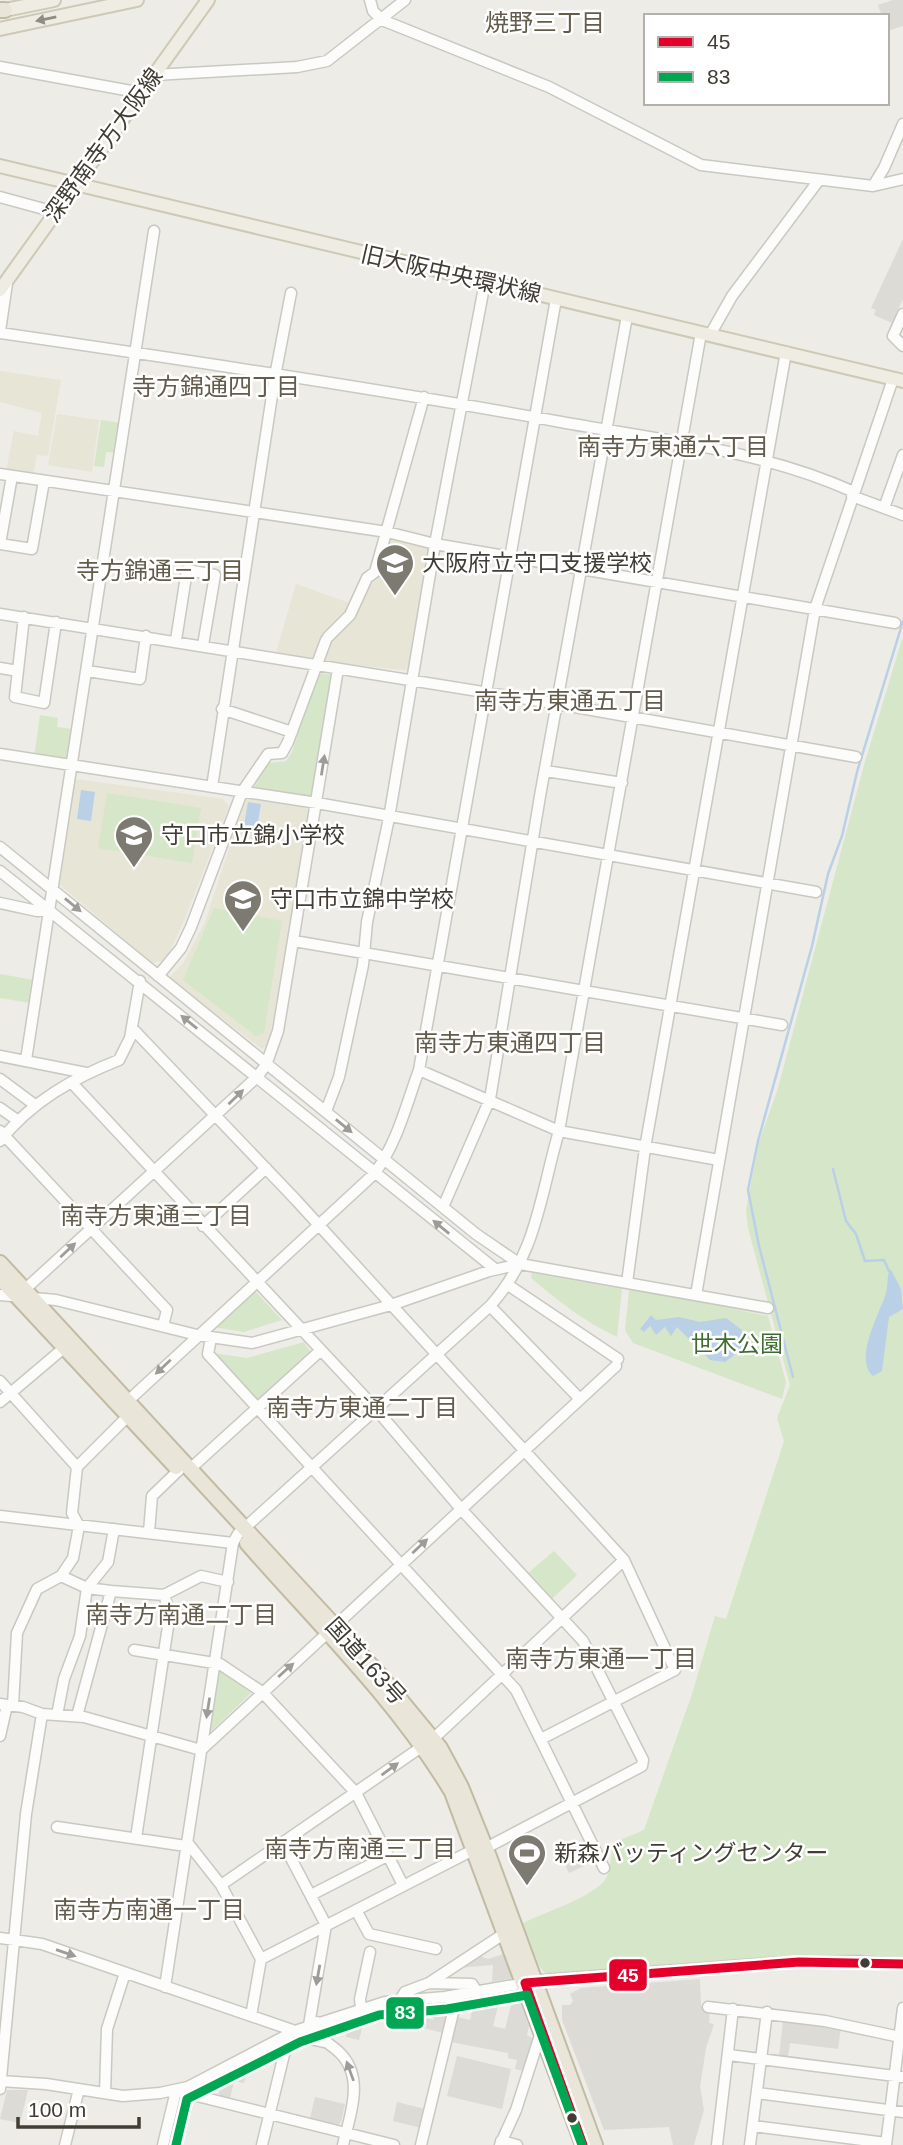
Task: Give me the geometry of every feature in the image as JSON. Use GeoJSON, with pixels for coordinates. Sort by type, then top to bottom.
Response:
{"type":"FeatureCollection","features":[{"type":"Feature","properties":{"kind":"highway","name":"国道163号"},"geometry":{"type":"LineString","coordinates":[[0,1263],[65,1347],[128,1416],[185,1470]]}},
{"type":"Feature","properties":{"kind":"highway","name":"国道163号"},"geometry":{"type":"LineString","coordinates":[[0,1278],[25,1294],[129,1400],[239,1535],[331,1629],[428,1742],[461,1787],[505,1933],[530,1982],[542,2028],[583,2145]]}},
{"type":"Feature","properties":{"kind":"highway","name":"国道163号"},"geometry":{"type":"LineString","coordinates":[[480,1849],[595,2145]]}},
{"type":"Feature","properties":{"kind":"main road"},"geometry":{"type":"LineString","coordinates":[[2,10],[54,0]]}},
{"type":"Feature","properties":{"kind":"main road"},"geometry":{"type":"LineString","coordinates":[[0,29],[137,0]]}},
{"type":"Feature","properties":{"kind":"main road","name":"深野南寺方大阪線"},"geometry":{"type":"LineString","coordinates":[[4,285],[208,0]]}},
{"type":"Feature","properties":{"kind":"main road","name":"旧大阪中央環状線"},"geometry":{"type":"LineString","coordinates":[[0,166],[898,380]]}},
{"type":"Feature","properties":{"kind":"street"},"geometry":{"type":"LineString","coordinates":[[370,0],[373,11],[382,20],[548,87],[701,165],[873,186],[903,179]]}},
{"type":"Feature","properties":{"kind":"street"},"geometry":{"type":"LineString","coordinates":[[154,75],[297,67],[327,61],[405,0]]}},
{"type":"Feature","properties":{"kind":"street"},"geometry":{"type":"LineString","coordinates":[[0,67],[142,93]]}},
{"type":"Feature","properties":{"kind":"street"},"geometry":{"type":"LineString","coordinates":[[873,186],[903,124]]}},
{"type":"Feature","properties":{"kind":"street"},"geometry":{"type":"LineString","coordinates":[[165,1987],[228,1582],[239,1535],[375,1408],[490,1306],[508,1286],[529,1246],[559,1131],[606,855],[622,783],[682,441],[705,334],[819,180]]}},
{"type":"Feature","properties":{"kind":"street"},"geometry":{"type":"LineString","coordinates":[[0,197],[55,212]]}},
{"type":"Feature","properties":{"kind":"street"},"geometry":{"type":"LineString","coordinates":[[26,1060],[116,493],[154,231]]}},
{"type":"Feature","properties":{"kind":"street"},"geometry":{"type":"LineString","coordinates":[[326,1111],[339,1077],[365,953],[367,922],[390,818],[435,544],[485,282]]}},
{"type":"Feature","properties":{"kind":"street"},"geometry":{"type":"LineString","coordinates":[[4,285],[0,332],[424,397],[682,441],[813,474],[903,515]]}},
{"type":"Feature","properties":{"kind":"street"},"geometry":{"type":"LineString","coordinates":[[212,787],[275,376],[292,293]]}},
{"type":"Feature","properties":{"kind":"street"},"geometry":{"type":"LineString","coordinates":[[0,1736],[17,1633],[37,1589],[61,1576],[73,1558],[79,1526],[72,1513],[77,1467],[128,1416],[129,1400],[374,1174],[385,1160],[419,1070],[508,555],[556,299]]}},
{"type":"Feature","properties":{"kind":"street"},"geometry":{"type":"LineString","coordinates":[[903,314],[893,336],[903,346]]}},
{"type":"Feature","properties":{"kind":"street"},"geometry":{"type":"LineString","coordinates":[[443,1207],[490,1099],[545,771],[627,316]]}},
{"type":"Feature","properties":{"kind":"street"},"geometry":{"type":"LineString","coordinates":[[627,1283],[645,1148],[745,596],[786,352]]}},
{"type":"Feature","properties":{"kind":"street"},"geometry":{"type":"LineString","coordinates":[[696,1296],[814,609],[853,494],[898,380]]}},
{"type":"Feature","properties":{"kind":"street"},"geometry":{"type":"LineString","coordinates":[[158,976],[181,948],[191,927],[242,793],[268,754],[282,752],[327,638],[350,615],[367,578],[375,572],[424,397]]}},
{"type":"Feature","properties":{"kind":"street"},"geometry":{"type":"LineString","coordinates":[[884,508],[903,455]]}},
{"type":"Feature","properties":{"kind":"street"},"geometry":{"type":"LineString","coordinates":[[0,474],[387,532],[435,544],[582,567],[894,623]]}},
{"type":"Feature","properties":{"kind":"street"},"geometry":{"type":"LineString","coordinates":[[12,476],[0,544],[32,549],[44,481]]}},
{"type":"Feature","properties":{"kind":"street"},"geometry":{"type":"LineString","coordinates":[[176,640],[187,570],[215,575],[204,645]]}},
{"type":"Feature","properties":{"kind":"street"},"geometry":{"type":"LineString","coordinates":[[0,614],[176,640],[719,731],[791,747],[856,757]]}},
{"type":"Feature","properties":{"kind":"street"},"geometry":{"type":"LineString","coordinates":[[24,617],[15,697],[44,703],[56,622]]}},
{"type":"Feature","properties":{"kind":"street"},"geometry":{"type":"LineString","coordinates":[[87,671],[140,679],[146,636]]}},
{"type":"Feature","properties":{"kind":"street"},"geometry":{"type":"LineString","coordinates":[[0,668],[18,671]]}},
{"type":"Feature","properties":{"kind":"street"},"geometry":{"type":"LineString","coordinates":[[25,1294],[92,1228],[216,1116],[266,1065],[278,1031],[338,669]]}},
{"type":"Feature","properties":{"kind":"street"},"geometry":{"type":"LineString","coordinates":[[222,709],[292,732]]}},
{"type":"Feature","properties":{"kind":"street"},"geometry":{"type":"LineString","coordinates":[[0,754],[317,803],[817,892]]}},
{"type":"Feature","properties":{"kind":"street"},"geometry":{"type":"LineString","coordinates":[[545,771],[622,783]]}},
{"type":"Feature","properties":{"kind":"street"},"geometry":{"type":"LineString","coordinates":[[0,847],[266,1065],[520,1265]]}},
{"type":"Feature","properties":{"kind":"street"},"geometry":{"type":"LineString","coordinates":[[0,871],[495,1269]]}},
{"type":"Feature","properties":{"kind":"street"},"geometry":{"type":"LineString","coordinates":[[0,904],[37,911],[50,909]]}},
{"type":"Feature","properties":{"kind":"street"},"geometry":{"type":"LineString","coordinates":[[294,941],[782,1025]]}},
{"type":"Feature","properties":{"kind":"street"},"geometry":{"type":"LineString","coordinates":[[140,981],[132,1028],[124,1054],[119,1060],[86,1073],[35,1105],[2,1135],[167,1310],[163,1326]]}},
{"type":"Feature","properties":{"kind":"street"},"geometry":{"type":"LineString","coordinates":[[132,1028],[266,1168],[624,1560],[675,1670],[541,1739]]}},
{"type":"Feature","properties":{"kind":"street"},"geometry":{"type":"LineString","coordinates":[[0,1056],[86,1073]]}},
{"type":"Feature","properties":{"kind":"street"},"geometry":{"type":"LineString","coordinates":[[419,1070],[559,1131],[719,1160]]}},
{"type":"Feature","properties":{"kind":"street"},"geometry":{"type":"LineString","coordinates":[[0,1079],[35,1105]]}},
{"type":"Feature","properties":{"kind":"street"},"geometry":{"type":"LineString","coordinates":[[72,1083],[375,1408],[461,1508],[564,1618],[583,1641],[643,1760],[642,1766],[571,1803],[403,1885],[261,1959]]}},
{"type":"Feature","properties":{"kind":"street"},"geometry":{"type":"LineString","coordinates":[[0,1108],[17,1120]]}},
{"type":"Feature","properties":{"kind":"street"},"geometry":{"type":"LineString","coordinates":[[203,1226],[266,1168]]}},
{"type":"Feature","properties":{"kind":"street"},"geometry":{"type":"LineString","coordinates":[[0,1296],[25,1294],[197,1335],[252,1343],[391,1305],[495,1269],[520,1265],[768,1308]]}},
{"type":"Feature","properties":{"kind":"street"},"geometry":{"type":"LineString","coordinates":[[201,1750],[617,1363],[508,1286]]}},
{"type":"Feature","properties":{"kind":"street"},"geometry":{"type":"LineString","coordinates":[[490,1306],[579,1398]]}},
{"type":"Feature","properties":{"kind":"street"},"geometry":{"type":"LineString","coordinates":[[211,1338],[208,1354],[516,1690],[604,1868]]}},
{"type":"Feature","properties":{"kind":"street"},"geometry":{"type":"LineString","coordinates":[[0,1402],[65,1347]]}},
{"type":"Feature","properties":{"kind":"street"},"geometry":{"type":"LineString","coordinates":[[149,1532],[152,1496],[320,1351]]}},
{"type":"Feature","properties":{"kind":"street"},"geometry":{"type":"LineString","coordinates":[[0,1381],[77,1467]]}},
{"type":"Feature","properties":{"kind":"street"},"geometry":{"type":"LineString","coordinates":[[0,1516],[149,1532],[239,1535]]}},
{"type":"Feature","properties":{"kind":"street"},"geometry":{"type":"LineString","coordinates":[[57,1715],[64,1679],[80,1636],[87,1588],[108,1562],[114,1529]]}},
{"type":"Feature","properties":{"kind":"street"},"geometry":{"type":"LineString","coordinates":[[221,1885],[428,1742],[624,1560]]}},
{"type":"Feature","properties":{"kind":"street"},"geometry":{"type":"LineString","coordinates":[[61,1576],[87,1588],[164,1595],[201,1576],[228,1582]]}},
{"type":"Feature","properties":{"kind":"street"},"geometry":{"type":"LineString","coordinates":[[78,1716],[111,1591]]}},
{"type":"Feature","properties":{"kind":"street"},"geometry":{"type":"LineString","coordinates":[[136,1838],[170,1613],[164,1595]]}},
{"type":"Feature","properties":{"kind":"street"},"geometry":{"type":"LineString","coordinates":[[134,1650],[215,1663],[262,1692],[356,1793],[403,1885]]}},
{"type":"Feature","properties":{"kind":"street"},"geometry":{"type":"LineString","coordinates":[[7,1705],[42,1714],[78,1716],[201,1750]]}},
{"type":"Feature","properties":{"kind":"street"},"geometry":{"type":"LineString","coordinates":[[42,1714],[26,1814],[1,2084],[79,2089],[129,2096],[176,2091],[394,2145]]}},
{"type":"Feature","properties":{"kind":"street"},"geometry":{"type":"LineString","coordinates":[[57,1827],[186,1844],[221,1885],[261,1959],[251,2016]]}},
{"type":"Feature","properties":{"kind":"street"},"geometry":{"type":"LineString","coordinates":[[283,1843],[326,1925],[313,2024],[324,2042]]}},
{"type":"Feature","properties":{"kind":"street"},"geometry":{"type":"LineString","coordinates":[[311,1895],[387,1856]]}},
{"type":"Feature","properties":{"kind":"street"},"geometry":{"type":"LineString","coordinates":[[356,1910],[369,1934],[436,1949]]}},
{"type":"Feature","properties":{"kind":"street"},"geometry":{"type":"LineString","coordinates":[[400,2000],[405,1992],[429,1983],[505,1933]]}},
{"type":"Feature","properties":{"kind":"street"},"geometry":{"type":"LineString","coordinates":[[0,1938],[42,1944],[324,2042],[340,2053],[353,2076],[354,2095],[343,2145]]}},
{"type":"Feature","properties":{"kind":"street"},"geometry":{"type":"LineString","coordinates":[[361,2008],[360,1999],[370,1952]]}},
{"type":"Feature","properties":{"kind":"street"},"geometry":{"type":"LineString","coordinates":[[163,2145],[176,2091],[292,2033],[361,2008],[400,2000],[457,1996],[530,1982],[799,1962],[903,1964]]}},
{"type":"Feature","properties":{"kind":"street"},"geometry":{"type":"LineString","coordinates":[[105,2093],[107,2029],[125,1973]]}},
{"type":"Feature","properties":{"kind":"street"},"geometry":{"type":"LineString","coordinates":[[429,1983],[472,1984],[477,1992]]}},
{"type":"Feature","properties":{"kind":"street"},"geometry":{"type":"LineString","coordinates":[[421,2145],[457,1996]]}},
{"type":"Feature","properties":{"kind":"street"},"geometry":{"type":"LineString","coordinates":[[708,2007],[767,2012],[900,2037]]}},
{"type":"Feature","properties":{"kind":"street"},"geometry":{"type":"LineString","coordinates":[[717,2145],[733,2009]]}},
{"type":"Feature","properties":{"kind":"street"},"geometry":{"type":"LineString","coordinates":[[751,2145],[767,2012]]}},
{"type":"Feature","properties":{"kind":"street"},"geometry":{"type":"LineString","coordinates":[[753,2126],[886,2144],[890,2110],[899,2076],[903,2014]]}},
{"type":"Feature","properties":{"kind":"street"},"geometry":{"type":"LineString","coordinates":[[517,2145],[501,2143],[518,2104],[542,2028]]}},
{"type":"Feature","properties":{"kind":"street"},"geometry":{"type":"LineString","coordinates":[[262,2145],[292,2033]]}},
{"type":"Feature","properties":{"kind":"street"},"geometry":{"type":"LineString","coordinates":[[729,2055],[899,2076]]}},
{"type":"Feature","properties":{"kind":"street"},"geometry":{"type":"LineString","coordinates":[[65,2145],[79,2089]]}},
{"type":"Feature","properties":{"kind":"street"},"geometry":{"type":"LineString","coordinates":[[757,2093],[903,2112]]}},
{"type":"Feature","properties":{"kind":"shaded area"},"geometry":{"type":"Polygon","coordinates":[[[903,0],[903,26],[889,30],[889,14],[881,14],[878,5],[903,0]]]}},
{"type":"Feature","properties":{"kind":"shaded area"},"geometry":{"type":"Polygon","coordinates":[[[903,239],[903,299],[892,323],[874,315],[876,310],[871,308],[903,239]]]}},
{"type":"Feature","properties":{"kind":"shaded area"},"geometry":{"type":"Polygon","coordinates":[[[0,371],[61,380],[48,456],[37,455],[33,475],[6,471],[14,431],[38,436],[42,413],[0,402],[0,371]]]}},
{"type":"Feature","properties":{"kind":"shaded area"},"geometry":{"type":"Polygon","coordinates":[[[57,414],[99,420],[92,472],[48,465],[57,414]]]}},
{"type":"Feature","properties":{"kind":"shaded area","name":"大阪府立守口支援学校"},"geometry":{"type":"Polygon","coordinates":[[[394,538],[431,544],[412,671],[275,656],[296,584],[361,607],[369,587],[380,575],[390,540],[394,538]]]}},
{"type":"Feature","properties":{"kind":"shaded area","name":"守口市立錦小学校"},"geometry":{"type":"Polygon","coordinates":[[[75,779],[223,799],[229,806],[184,921],[169,953],[161,961],[152,963],[60,885],[75,779]]]}},
{"type":"Feature","properties":{"kind":"shaded area","name":"守口市立錦中学校"},"geometry":{"type":"Polygon","coordinates":[[[246,797],[311,809],[269,1043],[262,1049],[169,978],[184,962],[205,922],[246,797]]]}},
{"type":"Feature","properties":{"kind":"shaded area"},"geometry":{"type":"Polygon","coordinates":[[[588,1848],[595,1861],[569,1873],[563,1861],[588,1848]]]}},
{"type":"Feature","properties":{"kind":"shaded area"},"geometry":{"type":"Polygon","coordinates":[[[475,1954],[488,1959],[503,1954],[512,1978],[492,1982],[493,1965],[458,1968],[475,1954]]]}},
{"type":"Feature","properties":{"kind":"shaded area"},"geometry":{"type":"Polygon","coordinates":[[[700,1979],[701,2006],[710,2009],[709,2023],[714,2024],[706,2048],[700,2087],[704,2110],[694,2145],[673,2145],[669,2127],[604,2130],[562,2020],[562,2005],[570,2005],[573,2001],[570,1994],[581,1988],[700,1979]]]}},
{"type":"Feature","properties":{"kind":"shaded area"},"geometry":{"type":"Polygon","coordinates":[[[501,1994],[493,2026],[505,2029],[512,2001],[519,1998],[529,2026],[527,2035],[534,2039],[524,2071],[515,2069],[517,2060],[508,2058],[508,2053],[451,2042],[457,2017],[470,2020],[475,1999],[501,1994]]]}},
{"type":"Feature","properties":{"kind":"shaded area"},"geometry":{"type":"Polygon","coordinates":[[[435,2011],[448,2014],[443,2033],[420,2027],[423,2017],[433,2020],[435,2011]]]}},
{"type":"Feature","properties":{"kind":"shaded area"},"geometry":{"type":"Polygon","coordinates":[[[366,2013],[359,2040],[346,2037],[350,2018],[366,2013]]]}},
{"type":"Feature","properties":{"kind":"shaded area"},"geometry":{"type":"Polygon","coordinates":[[[783,2021],[841,2027],[838,2049],[790,2043],[788,2057],[779,2056],[783,2021]]]}},
{"type":"Feature","properties":{"kind":"shaded area"},"geometry":{"type":"Polygon","coordinates":[[[457,2056],[511,2069],[502,2109],[447,2096],[457,2056]]]}},
{"type":"Feature","properties":{"kind":"shaded area"},"geometry":{"type":"Polygon","coordinates":[[[238,2069],[247,2072],[244,2083],[234,2081],[230,2099],[218,2096],[223,2077],[238,2069]]]}},
{"type":"Feature","properties":{"kind":"shaded area"},"geometry":{"type":"Polygon","coordinates":[[[7,2090],[28,2090],[20,2123],[0,2119],[7,2090]]]}},
{"type":"Feature","properties":{"kind":"shaded area"},"geometry":{"type":"Polygon","coordinates":[[[315,2097],[345,2104],[338,2125],[310,2118],[315,2097]]]}},
{"type":"Feature","properties":{"kind":"shaded area"},"geometry":{"type":"Polygon","coordinates":[[[397,2102],[425,2109],[421,2128],[393,2121],[397,2102]]]}},
{"type":"Feature","properties":{"kind":"green space"},"geometry":{"type":"Polygon","coordinates":[[[101,420],[121,423],[117,453],[106,452],[104,467],[94,466],[101,420]]]}},
{"type":"Feature","properties":{"kind":"green space"},"geometry":{"type":"Polygon","coordinates":[[[903,636],[903,1958],[865,1954],[546,1974],[539,1966],[523,1923],[579,1899],[598,1887],[608,1872],[613,1843],[644,1830],[692,1694],[715,1616],[726,1619],[784,1441],[777,1418],[790,1385],[748,1228],[746,1210],[759,1142],[778,1088],[864,765],[903,636]]]}},
{"type":"Feature","properties":{"kind":"green space"},"geometry":{"type":"Polygon","coordinates":[[[318,673],[334,675],[312,798],[253,789],[268,763],[286,761],[292,752],[318,673]]]}},
{"type":"Feature","properties":{"kind":"green space"},"geometry":{"type":"Polygon","coordinates":[[[40,715],[58,718],[57,727],[73,729],[68,762],[34,758],[40,715]]]}},
{"type":"Feature","properties":{"kind":"green space"},"geometry":{"type":"Polygon","coordinates":[[[107,793],[201,808],[192,863],[98,848],[107,793]]]}},
{"type":"Feature","properties":{"kind":"green space"},"geometry":{"type":"Polygon","coordinates":[[[214,908],[282,921],[264,1033],[256,1036],[183,980],[214,908]]]}},
{"type":"Feature","properties":{"kind":"green space"},"geometry":{"type":"Polygon","coordinates":[[[0,974],[34,980],[30,1003],[0,998],[0,974]]]}},
{"type":"Feature","properties":{"kind":"green space"},"geometry":{"type":"Polygon","coordinates":[[[532,1273],[622,1289],[617,1337],[562,1303],[531,1278],[532,1273]]]}},
{"type":"Feature","properties":{"kind":"green space","name":"世木公園"},"geometry":{"type":"Polygon","coordinates":[[[633,1288],[768,1316],[786,1382],[782,1399],[633,1343],[625,1330],[629,1291],[633,1288]]]}},
{"type":"Feature","properties":{"kind":"green space"},"geometry":{"type":"Polygon","coordinates":[[[254,1290],[282,1320],[244,1332],[213,1327],[254,1290]]]}},
{"type":"Feature","properties":{"kind":"green space"},"geometry":{"type":"Polygon","coordinates":[[[304,1342],[311,1353],[258,1400],[213,1353],[247,1358],[304,1342]]]}},
{"type":"Feature","properties":{"kind":"green space"},"geometry":{"type":"Polygon","coordinates":[[[554,1551],[577,1575],[550,1601],[527,1574],[554,1551]]]}},
{"type":"Feature","properties":{"kind":"green space"},"geometry":{"type":"Polygon","coordinates":[[[217,1668],[251,1693],[208,1734],[217,1668]]]}},
{"type":"Feature","properties":{"kind":"water"},"geometry":{"type":"Polygon","coordinates":[[[81,790],[95,792],[91,821],[77,819],[81,790]]]}},
{"type":"Feature","properties":{"kind":"water"},"geometry":{"type":"Polygon","coordinates":[[[248,802],[261,804],[256,834],[243,831],[248,802]]]}},
{"type":"Feature","properties":{"kind":"water"},"geometry":{"type":"Polygon","coordinates":[[[891,1270],[901,1289],[903,1309],[889,1317],[882,1371],[873,1376],[866,1359],[867,1348],[891,1270]]]}},
{"type":"Feature","properties":{"kind":"water"},"geometry":{"type":"Polygon","coordinates":[[[651,1315],[656,1320],[679,1317],[700,1322],[726,1318],[742,1330],[741,1350],[725,1362],[710,1360],[701,1351],[702,1345],[691,1341],[677,1327],[671,1336],[665,1327],[656,1335],[650,1326],[644,1332],[640,1329],[651,1315]]]}},
{"type":"Feature","properties":{"kind":"waterway"},"geometry":{"type":"LineString","coordinates":[[793,1377],[759,1246],[748,1190],[758,1141],[812,946],[828,874],[842,836],[857,772],[903,621]]}},
{"type":"Feature","properties":{"kind":"waterway"},"geometry":{"type":"LineString","coordinates":[[833,1169],[846,1221],[856,1234],[865,1261],[884,1260],[889,1271]]}},
{"type":"Feature","properties":{"kind":"transit line","name":"45"},"geometry":{"type":"LineString","coordinates":[[583,2145],[525,1983],[799,1962],[903,1964]]}},
{"type":"Feature","properties":{"kind":"transit line","name":"83"},"geometry":{"type":"LineString","coordinates":[[176,2145],[187,2099],[300,2042],[379,2015],[447,2009],[527,1995],[582,2145]]}},
{"type":"Feature","properties":{"kind":"place","name":"大阪府立守口支援学校"},"geometry":{"type":"Point","coordinates":[395,597]}},
{"type":"Feature","properties":{"kind":"place","name":"守口市立錦小学校"},"geometry":{"type":"Point","coordinates":[134,869]}},
{"type":"Feature","properties":{"kind":"place","name":"守口市立錦中学校"},"geometry":{"type":"Point","coordinates":[243,933]}},
{"type":"Feature","properties":{"kind":"place","name":"新森バッティングセンター"},"geometry":{"type":"Point","coordinates":[527,1887]}},
{"type":"Feature","properties":{"kind":"district","name":"焼野三丁目"},"geometry":{"type":"Point","coordinates":[545,22]}},
{"type":"Feature","properties":{"kind":"district","name":"寺方錦通四丁目"},"geometry":{"type":"Point","coordinates":[216,386]}},
{"type":"Feature","properties":{"kind":"district","name":"南寺方東通六丁目"},"geometry":{"type":"Point","coordinates":[673,446]}},
{"type":"Feature","properties":{"kind":"district","name":"寺方錦通三丁目"},"geometry":{"type":"Point","coordinates":[160,570]}},
{"type":"Feature","properties":{"kind":"district","name":"南寺方東通五丁目"},"geometry":{"type":"Point","coordinates":[570,700]}},
{"type":"Feature","properties":{"kind":"district","name":"南寺方東通四丁目"},"geometry":{"type":"Point","coordinates":[510,1042]}},
{"type":"Feature","properties":{"kind":"district","name":"南寺方東通三丁目"},"geometry":{"type":"Point","coordinates":[156,1215]}},
{"type":"Feature","properties":{"kind":"district","name":"南寺方東通二丁目"},"geometry":{"type":"Point","coordinates":[362,1407]}},
{"type":"Feature","properties":{"kind":"district","name":"南寺方南通二丁目"},"geometry":{"type":"Point","coordinates":[181,1614]}},
{"type":"Feature","properties":{"kind":"district","name":"南寺方東通一丁目"},"geometry":{"type":"Point","coordinates":[601,1658]}},
{"type":"Feature","properties":{"kind":"district","name":"南寺方南通三丁目"},"geometry":{"type":"Point","coordinates":[360,1848]}},
{"type":"Feature","properties":{"kind":"district","name":"南寺方南通一丁目"},"geometry":{"type":"Point","coordinates":[149,1909]}}]}
